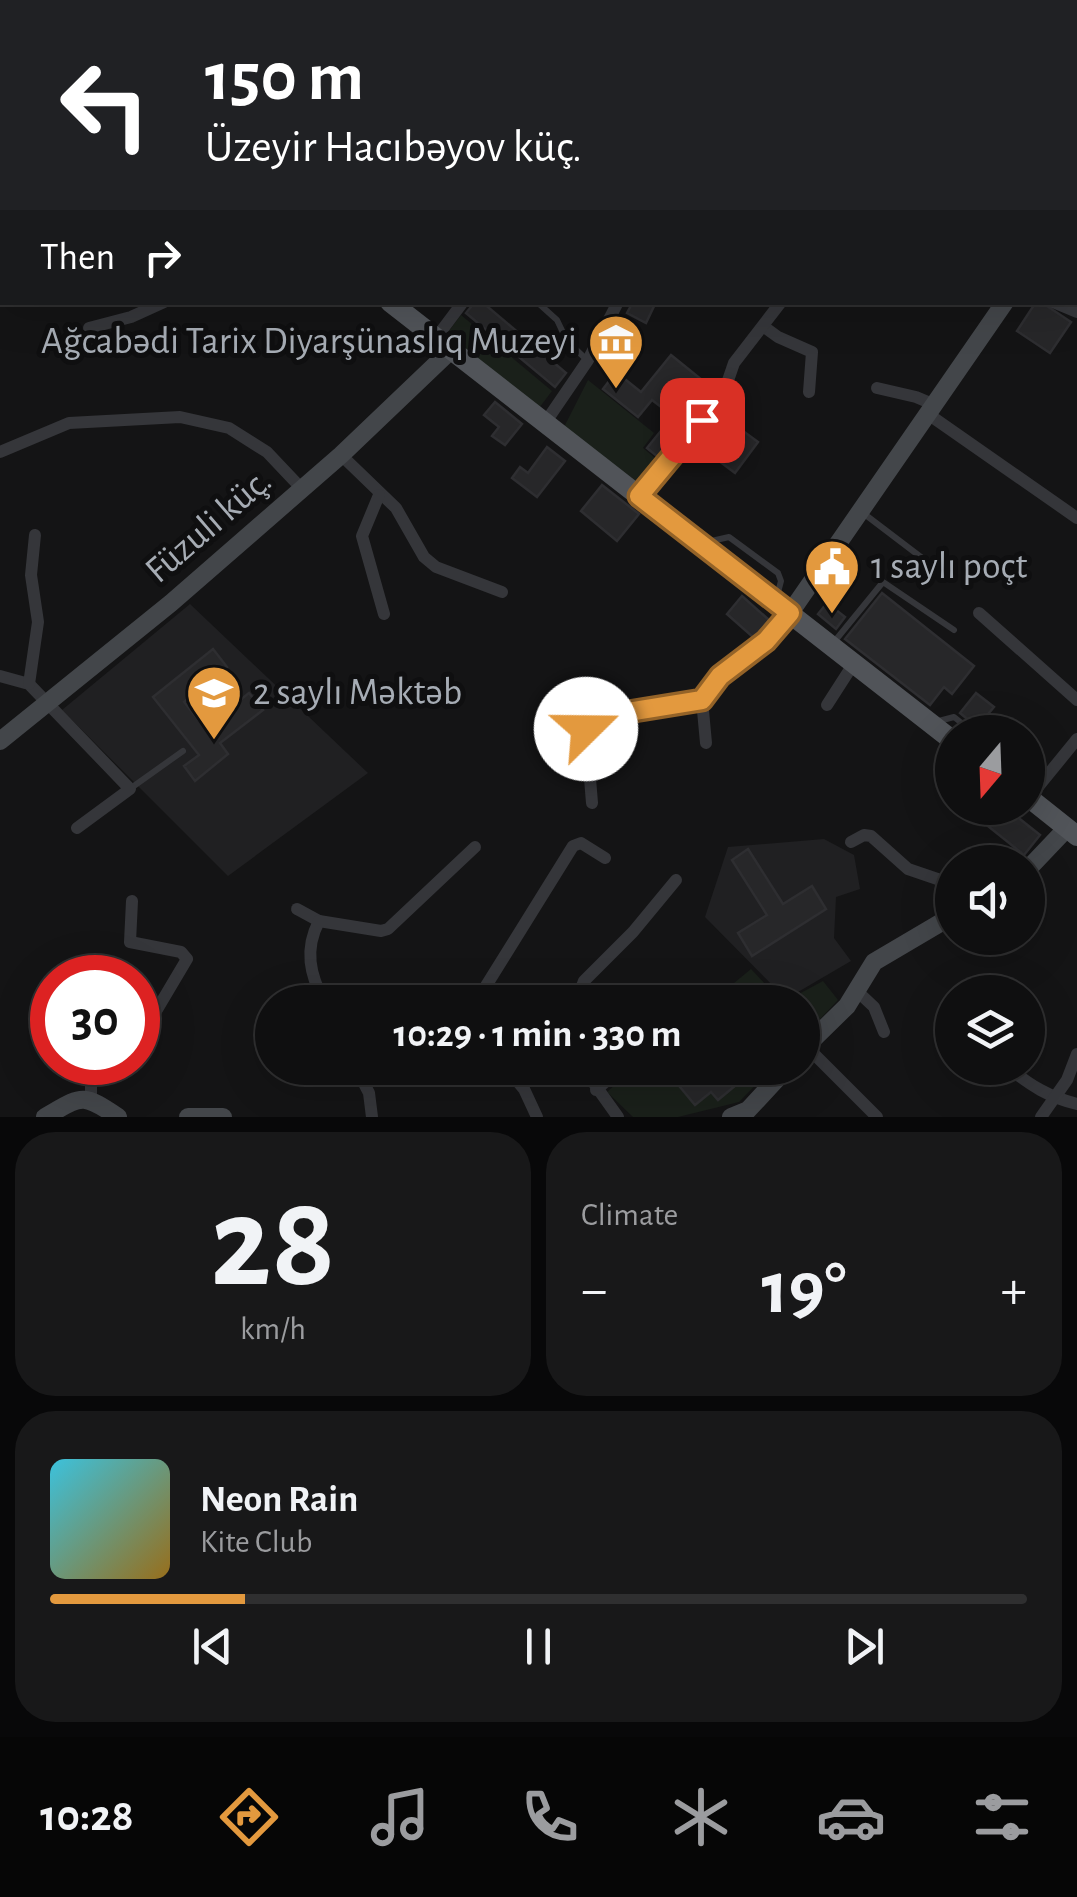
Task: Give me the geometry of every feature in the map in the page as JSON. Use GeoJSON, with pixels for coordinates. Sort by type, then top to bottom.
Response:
{"type":"FeatureCollection","features":[{"type":"Feature","properties":{"kind":"main road"},"geometry":{"type":"LineString","coordinates":[[394,305],[935,726]]}},
{"type":"Feature","properties":{"kind":"main road"},"geometry":{"type":"LineString","coordinates":[[1045,811],[1072,832]]}},
{"type":"Feature","properties":{"kind":"street"},"geometry":{"type":"LineString","coordinates":[[89,328],[157,305]]}},
{"type":"Feature","properties":{"kind":"street"},"geometry":{"type":"LineString","coordinates":[[444,344],[462,305]]}},
{"type":"Feature","properties":{"kind":"street"},"geometry":{"type":"LineString","coordinates":[[545,423],[588,360],[616,305]]}},
{"type":"Feature","properties":{"kind":"street"},"geometry":{"type":"LineString","coordinates":[[639,496],[723,394],[734,363],[779,305]]}},
{"type":"Feature","properties":{"kind":"street"},"geometry":{"type":"LineString","coordinates":[[706,743],[702,700],[720,676],[766,641],[783,607],[860,511],[1003,305]]}},
{"type":"Feature","properties":{"kind":"street"},"geometry":{"type":"LineString","coordinates":[[763,326],[812,352],[809,392]]}},
{"type":"Feature","properties":{"kind":"street","name":"Füzuli küç."},"geometry":{"type":"LineString","coordinates":[[0,741],[171,603],[341,456],[444,344]]}},
{"type":"Feature","properties":{"kind":"street"},"geometry":{"type":"LineString","coordinates":[[878,388],[932,410],[1077,518]]}},
{"type":"Feature","properties":{"kind":"street"},"geometry":{"type":"LineString","coordinates":[[0,452],[69,423],[180,416],[229,428],[267,452],[302,488]]}},
{"type":"Feature","properties":{"kind":"street"},"geometry":{"type":"LineString","coordinates":[[341,456],[396,508],[424,556],[436,566],[502,592]]}},
{"type":"Feature","properties":{"kind":"street"},"geometry":{"type":"LineString","coordinates":[[379,495],[362,536],[384,614]]}},
{"type":"Feature","properties":{"kind":"street"},"geometry":{"type":"LineString","coordinates":[[30,684],[38,622],[31,574],[35,535]]}},
{"type":"Feature","properties":{"kind":"street"},"geometry":{"type":"LineString","coordinates":[[979,614],[1077,700]]}},
{"type":"Feature","properties":{"kind":"street"},"geometry":{"type":"LineString","coordinates":[[827,706],[854,663]]}},
{"type":"Feature","properties":{"kind":"street"},"geometry":{"type":"LineString","coordinates":[[0,676],[30,684],[130,790],[77,828]]}},
{"type":"Feature","properties":{"kind":"street"},"geometry":{"type":"LineString","coordinates":[[592,803],[586,723],[591,718],[702,700]]}},
{"type":"Feature","properties":{"kind":"street"},"geometry":{"type":"LineString","coordinates":[[561,719],[586,723]]}},
{"type":"Feature","properties":{"kind":"street"},"geometry":{"type":"LineString","coordinates":[[1045,778],[1077,740]]}},
{"type":"Feature","properties":{"kind":"street"},"geometry":{"type":"LineString","coordinates":[[1045,855],[1072,832]]}},
{"type":"Feature","properties":{"kind":"street"},"geometry":{"type":"LineString","coordinates":[[852,842],[870,836],[908,869],[935,878]]}},
{"type":"Feature","properties":{"kind":"street"},"geometry":{"type":"LineString","coordinates":[[487,985],[573,846],[581,843],[606,858]]}},
{"type":"Feature","properties":{"kind":"street"},"geometry":{"type":"LineString","coordinates":[[297,909],[319,921],[388,929],[475,848]]}},
{"type":"Feature","properties":{"kind":"street"},"geometry":{"type":"LineString","coordinates":[[582,985],[676,880]]}},
{"type":"Feature","properties":{"kind":"street"},"geometry":{"type":"LineString","coordinates":[[132,901],[130,942],[181,952],[187,959],[160,1006]]}},
{"type":"Feature","properties":{"kind":"street"},"geometry":{"type":"LineString","coordinates":[[316,985],[308,955],[319,921]]}},
{"type":"Feature","properties":{"kind":"street"},"geometry":{"type":"LineString","coordinates":[[820,1033],[840,1014],[880,956],[935,925]]}},
{"type":"Feature","properties":{"kind":"street"},"geometry":{"type":"LineString","coordinates":[[857,991],[874,1006],[884,1032]]}},
{"type":"Feature","properties":{"kind":"street"},"geometry":{"type":"LineString","coordinates":[[1041,1117],[1067,1080],[1077,1054]]}},
{"type":"Feature","properties":{"kind":"street"},"geometry":{"type":"LineString","coordinates":[[820,1063],[877,1117]]}},
{"type":"Feature","properties":{"kind":"street"},"geometry":{"type":"LineString","coordinates":[[91,1099],[92,1085]]}},
{"type":"Feature","properties":{"kind":"street"},"geometry":{"type":"LineString","coordinates":[[365,1085],[372,1117]]}},
{"type":"Feature","properties":{"kind":"street"},"geometry":{"type":"LineString","coordinates":[[521,1085],[538,1117]]}},
{"type":"Feature","properties":{"kind":"street"},"geometry":{"type":"LineString","coordinates":[[593,1085],[618,1117]]}},
{"type":"Feature","properties":{"kind":"street"},"geometry":{"type":"LineString","coordinates":[[596,1090],[602,1085]]}},
{"type":"Feature","properties":{"kind":"street"},"geometry":{"type":"LineString","coordinates":[[744,1115],[771,1085]]}},
{"type":"Feature","properties":{"kind":"street"},"geometry":{"type":"LineString","coordinates":[[1030,1085],[1054,1098],[1077,1104]]}},
{"type":"Feature","properties":{"kind":"street"},"geometry":{"type":"LineString","coordinates":[[45,1117],[72,1102],[91,1099],[118,1117]]}},
{"type":"Feature","properties":{"kind":"street"},"geometry":{"type":"LineString","coordinates":[[188,1117],[223,1117]]}},
{"type":"Feature","properties":{"kind":"lane"},"geometry":{"type":"LineString","coordinates":[[540,305],[557,320],[567,341],[588,360]]}},
{"type":"Feature","properties":{"kind":"lane"},"geometry":{"type":"LineString","coordinates":[[860,511],[934,567]]}},
{"type":"Feature","properties":{"kind":"lane"},"geometry":{"type":"LineString","coordinates":[[832,646],[882,582],[954,630]]}},
{"type":"Feature","properties":{"kind":"lane"},"geometry":{"type":"LineString","coordinates":[[130,790],[183,751]]}},
{"type":"Feature","properties":{"kind":"shaded area"},"geometry":{"type":"Polygon","coordinates":[[[461,315],[552,391],[539,408],[445,336],[461,315]]]}},
{"type":"Feature","properties":{"kind":"shaded area"},"geometry":{"type":"Polygon","coordinates":[[[588,380],[654,433],[643,448],[661,463],[643,486],[564,427],[588,380]]]}},
{"type":"Feature","properties":{"kind":"shaded area","name":"2 saylı Məktəb"},"geometry":{"type":"Polygon","coordinates":[[[190,604],[368,773],[228,876],[62,710],[190,604]]]}},
{"type":"Feature","properties":{"kind":"shaded area"},"geometry":{"type":"Polygon","coordinates":[[[824,839],[854,855],[860,889],[836,897],[834,938],[851,961],[810,985],[772,985],[705,917],[728,847],[824,839]]]}},
{"type":"Feature","properties":{"kind":"shaded area"},"geometry":{"type":"Polygon","coordinates":[[[751,969],[766,985],[732,985],[751,969]]]}},
{"type":"Feature","properties":{"kind":"shaded area"},"geometry":{"type":"Polygon","coordinates":[[[823,981],[838,1000],[820,1019],[820,985],[816,985],[823,981]]]}},
{"type":"Feature","properties":{"kind":"shaded area"},"geometry":{"type":"Polygon","coordinates":[[[615,1085],[756,1085],[739,1102],[678,1117],[633,1117],[607,1092],[615,1085]]]}},
{"type":"Feature","properties":{"kind":"building"},"geometry":{"type":"Polygon","coordinates":[[[473,305],[486,305],[566,373],[555,387],[466,313],[473,305]]]}},
{"type":"Feature","properties":{"kind":"building"},"geometry":{"type":"Polygon","coordinates":[[[631,305],[655,305],[646,323],[627,313],[631,305]]]}},
{"type":"Feature","properties":{"kind":"building"},"geometry":{"type":"Polygon","coordinates":[[[1034,305],[1046,305],[1071,322],[1050,353],[1017,331],[1034,305]]]}},
{"type":"Feature","properties":{"kind":"building"},"geometry":{"type":"Polygon","coordinates":[[[671,355],[718,393],[663,461],[647,448],[673,416],[652,400],[638,417],[603,389],[616,372],[641,392],[671,355]]]}},
{"type":"Feature","properties":{"kind":"building"},"geometry":{"type":"Polygon","coordinates":[[[495,402],[522,424],[505,445],[492,436],[499,427],[484,415],[495,402]]]}},
{"type":"Feature","properties":{"kind":"building"},"geometry":{"type":"Polygon","coordinates":[[[739,428],[758,442],[735,473],[707,452],[721,433],[730,440],[739,428]]]}},
{"type":"Feature","properties":{"kind":"building"},"geometry":{"type":"Polygon","coordinates":[[[547,447],[565,461],[537,497],[512,478],[520,467],[528,473],[547,447]]]}},
{"type":"Feature","properties":{"kind":"building"},"geometry":{"type":"Polygon","coordinates":[[[602,485],[639,514],[617,541],[581,511],[602,485]]]}},
{"type":"Feature","properties":{"kind":"building"},"geometry":{"type":"Polygon","coordinates":[[[882,593],[974,666],[952,694],[944,687],[930,705],[845,639],[882,593]]]}},
{"type":"Feature","properties":{"kind":"building"},"geometry":{"type":"Polygon","coordinates":[[[742,596],[769,620],[754,638],[727,614],[742,596]]]}},
{"type":"Feature","properties":{"kind":"building"},"geometry":{"type":"Polygon","coordinates":[[[827,603],[845,617],[836,629],[818,614],[827,603]]]}},
{"type":"Feature","properties":{"kind":"building"},"geometry":{"type":"Polygon","coordinates":[[[213,649],[227,667],[184,702],[205,728],[249,693],[263,710],[220,743],[228,754],[195,781],[184,766],[199,755],[153,697],[213,649]]]}},
{"type":"Feature","properties":{"kind":"building"},"geometry":{"type":"Polygon","coordinates":[[[976,693],[994,707],[987,715],[960,713],[976,693]]]}},
{"type":"Feature","properties":{"kind":"building"},"geometry":{"type":"Polygon","coordinates":[[[987,825],[1027,825],[1040,835],[1032,845],[1012,845],[987,825]]]}},
{"type":"Feature","properties":{"kind":"building"},"geometry":{"type":"Polygon","coordinates":[[[748,849],[783,904],[812,886],[826,909],[752,956],[738,933],[767,915],[732,860],[748,849]]]}},
{"type":"Feature","properties":{"kind":"building"},"geometry":{"type":"Polygon","coordinates":[[[678,1085],[736,1085],[718,1100],[711,1092],[695,1105],[678,1085]]]}},
{"type":"Feature","properties":{"kind":"place","name":"Ağcabədi Tarix Diyarşünaslıq Muzeyi"},"geometry":{"type":"Point","coordinates":[616,391]}},
{"type":"Feature","properties":{"kind":"place","name":"1 saylı poçt"},"geometry":{"type":"Point","coordinates":[832,616]}},
{"type":"Feature","properties":{"kind":"place","name":"2 saylı Məktəb"},"geometry":{"type":"Point","coordinates":[214,742]}},
{"type":"Feature","properties":{"kind":"route"},"geometry":{"type":"LineString","coordinates":[[586,729],[591,718],[702,700],[720,676],[766,641],[790,613],[639,496],[702,420]]}}]}
